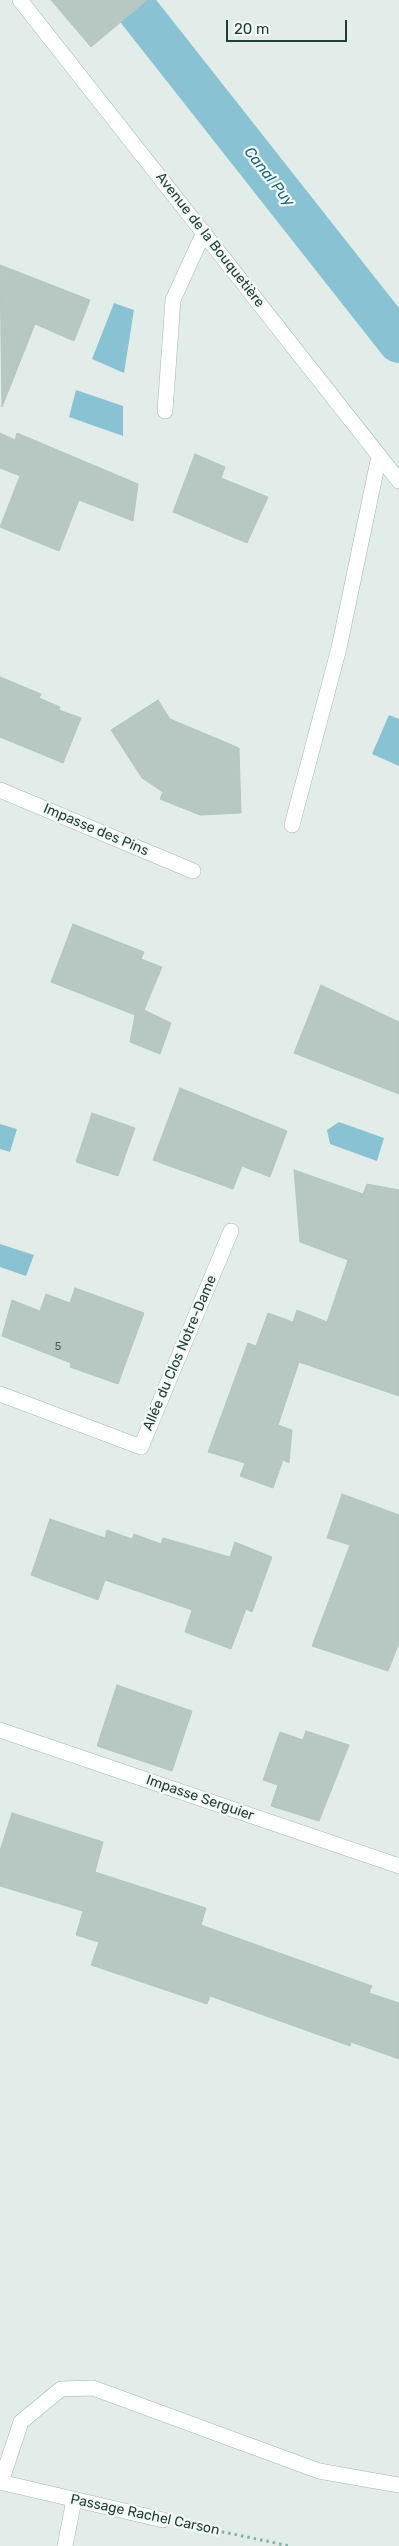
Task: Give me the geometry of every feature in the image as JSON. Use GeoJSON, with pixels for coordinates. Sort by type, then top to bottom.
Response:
{"type":"FeatureCollection","features":[{"type":"Feature","properties":{"kind":"street","name":"Avenue de la Bouquetière"},"geometry":{"type":"LineString","coordinates":[[20,0],[399,481]]}},
{"type":"Feature","properties":{"kind":"street"},"geometry":{"type":"LineString","coordinates":[[165,411],[173,300],[204,232]]}},
{"type":"Feature","properties":{"kind":"street"},"geometry":{"type":"LineString","coordinates":[[292,825],[339,648],[379,456]]}},
{"type":"Feature","properties":{"kind":"street","name":"Impasse des Pins"},"geometry":{"type":"LineString","coordinates":[[0,790],[193,871]]}},
{"type":"Feature","properties":{"kind":"street","name":"Allée du Clos Notre-Dame"},"geometry":{"type":"LineString","coordinates":[[0,1394],[141,1447],[230,1231]]}},
{"type":"Feature","properties":{"kind":"street","name":"Impasse Serguier"},"geometry":{"type":"LineString","coordinates":[[0,1730],[399,1866]]}},
{"type":"Feature","properties":{"kind":"street"},"geometry":{"type":"LineString","coordinates":[[1,2482],[21,2422],[61,2390],[93,2388],[319,2470],[399,2485]]}},
{"type":"Feature","properties":{"kind":"street","name":"Passage Rachel Carson"},"geometry":{"type":"LineString","coordinates":[[1,2482],[163,2520]]}},
{"type":"Feature","properties":{"kind":"street"},"geometry":{"type":"LineString","coordinates":[[65,2546],[74,2500]]}},
{"type":"Feature","properties":{"kind":"path","name":"Passage Rachel Carson"},"geometry":{"type":"LineString","coordinates":[[163,2520],[290,2546]]}},
{"type":"Feature","properties":{"kind":"water"},"geometry":{"type":"Polygon","coordinates":[[[114,303],[134,310],[124,373],[92,359],[114,303]]]}},
{"type":"Feature","properties":{"kind":"water"},"geometry":{"type":"Polygon","coordinates":[[[76,390],[123,406],[123,436],[69,417],[76,390]]]}},
{"type":"Feature","properties":{"kind":"water"},"geometry":{"type":"Polygon","coordinates":[[[389,715],[399,719],[399,766],[372,754],[389,715]]]}},
{"type":"Feature","properties":{"kind":"water"},"geometry":{"type":"Polygon","coordinates":[[[339,1122],[384,1138],[377,1161],[330,1144],[327,1130],[339,1122]]]}},
{"type":"Feature","properties":{"kind":"water"},"geometry":{"type":"Polygon","coordinates":[[[0,1124],[17,1129],[10,1152],[0,1149],[0,1124]]]}},
{"type":"Feature","properties":{"kind":"water"},"geometry":{"type":"Polygon","coordinates":[[[0,1244],[34,1255],[26,1276],[0,1267],[0,1244]]]}},
{"type":"Feature","properties":{"kind":"building"},"geometry":{"type":"Polygon","coordinates":[[[51,0],[147,0],[91,47],[51,0]]]}},
{"type":"Feature","properties":{"kind":"building"},"geometry":{"type":"Polygon","coordinates":[[[0,265],[90,300],[74,341],[35,324],[2,407],[0,265]]]}},
{"type":"Feature","properties":{"kind":"building"},"geometry":{"type":"Polygon","coordinates":[[[0,433],[15,440],[17,433],[138,484],[133,521],[79,500],[59,551],[0,527],[20,476],[0,468],[0,433]]]}},
{"type":"Feature","properties":{"kind":"building"},"geometry":{"type":"Polygon","coordinates":[[[195,454],[225,467],[221,478],[268,497],[247,543],[173,512],[195,454]]]}},
{"type":"Feature","properties":{"kind":"building"},"geometry":{"type":"Polygon","coordinates":[[[0,677],[41,694],[39,698],[60,707],[59,710],[81,718],[63,763],[0,737],[0,677]]]}},
{"type":"Feature","properties":{"kind":"building"},"geometry":{"type":"Polygon","coordinates":[[[158,700],[170,719],[239,748],[241,813],[200,815],[160,799],[163,792],[142,778],[111,730],[158,700]]]}},
{"type":"Feature","properties":{"kind":"building"},"geometry":{"type":"Polygon","coordinates":[[[73,924],[144,952],[141,959],[162,967],[144,1010],[171,1023],[160,1054],[130,1042],[135,1015],[51,982],[73,924]]]}},
{"type":"Feature","properties":{"kind":"building"},"geometry":{"type":"Polygon","coordinates":[[[321,985],[399,1022],[399,1094],[294,1053],[321,985]]]}},
{"type":"Feature","properties":{"kind":"building"},"geometry":{"type":"Polygon","coordinates":[[[180,1088],[287,1131],[270,1177],[242,1166],[233,1189],[153,1160],[180,1088]]]}},
{"type":"Feature","properties":{"kind":"building"},"geometry":{"type":"Polygon","coordinates":[[[92,1113],[135,1128],[118,1176],[76,1162],[92,1113]]]}},
{"type":"Feature","properties":{"kind":"building"},"geometry":{"type":"Polygon","coordinates":[[[294,1170],[363,1194],[367,1184],[399,1190],[399,1396],[299,1362],[278,1425],[292,1430],[289,1463],[283,1460],[273,1488],[240,1476],[245,1463],[208,1452],[248,1343],[256,1346],[268,1313],[293,1322],[297,1310],[327,1322],[348,1260],[300,1242],[294,1170]]]}},
{"type":"Feature","properties":{"kind":"building"},"geometry":{"type":"Polygon","coordinates":[[[75,1288],[144,1313],[118,1384],[70,1367],[71,1363],[2,1336],[12,1300],[40,1311],[46,1294],[70,1303],[75,1288]]]}},
{"type":"Feature","properties":{"kind":"building"},"geometry":{"type":"Polygon","coordinates":[[[342,1494],[399,1515],[399,1643],[388,1671],[312,1646],[350,1545],[327,1538],[342,1494]]]}},
{"type":"Feature","properties":{"kind":"building"},"geometry":{"type":"Polygon","coordinates":[[[50,1519],[105,1538],[107,1530],[132,1539],[134,1534],[161,1544],[163,1538],[230,1557],[235,1542],[272,1557],[252,1612],[246,1609],[231,1649],[185,1632],[192,1610],[105,1580],[98,1600],[31,1575],[50,1519]]]}},
{"type":"Feature","properties":{"kind":"building"},"geometry":{"type":"Polygon","coordinates":[[[117,1685],[192,1711],[172,1771],[97,1746],[117,1685]]]}},
{"type":"Feature","properties":{"kind":"building"},"geometry":{"type":"Polygon","coordinates":[[[306,1731],[349,1745],[319,1821],[271,1806],[278,1785],[263,1780],[280,1732],[303,1740],[306,1731]]]}},
{"type":"Feature","properties":{"kind":"building"},"geometry":{"type":"Polygon","coordinates":[[[12,1813],[103,1842],[95,1872],[206,1908],[201,1925],[372,1986],[369,1993],[399,2003],[399,2059],[351,2042],[350,2046],[210,1996],[207,2004],[91,1965],[99,1942],[76,1935],[83,1911],[0,1886],[0,1851],[12,1813]]]}},
{"type":"Feature","properties":{"kind":"waterway","name":"Canal Puy"},"geometry":{"type":"LineString","coordinates":[[139,12],[399,342]]}}]}
